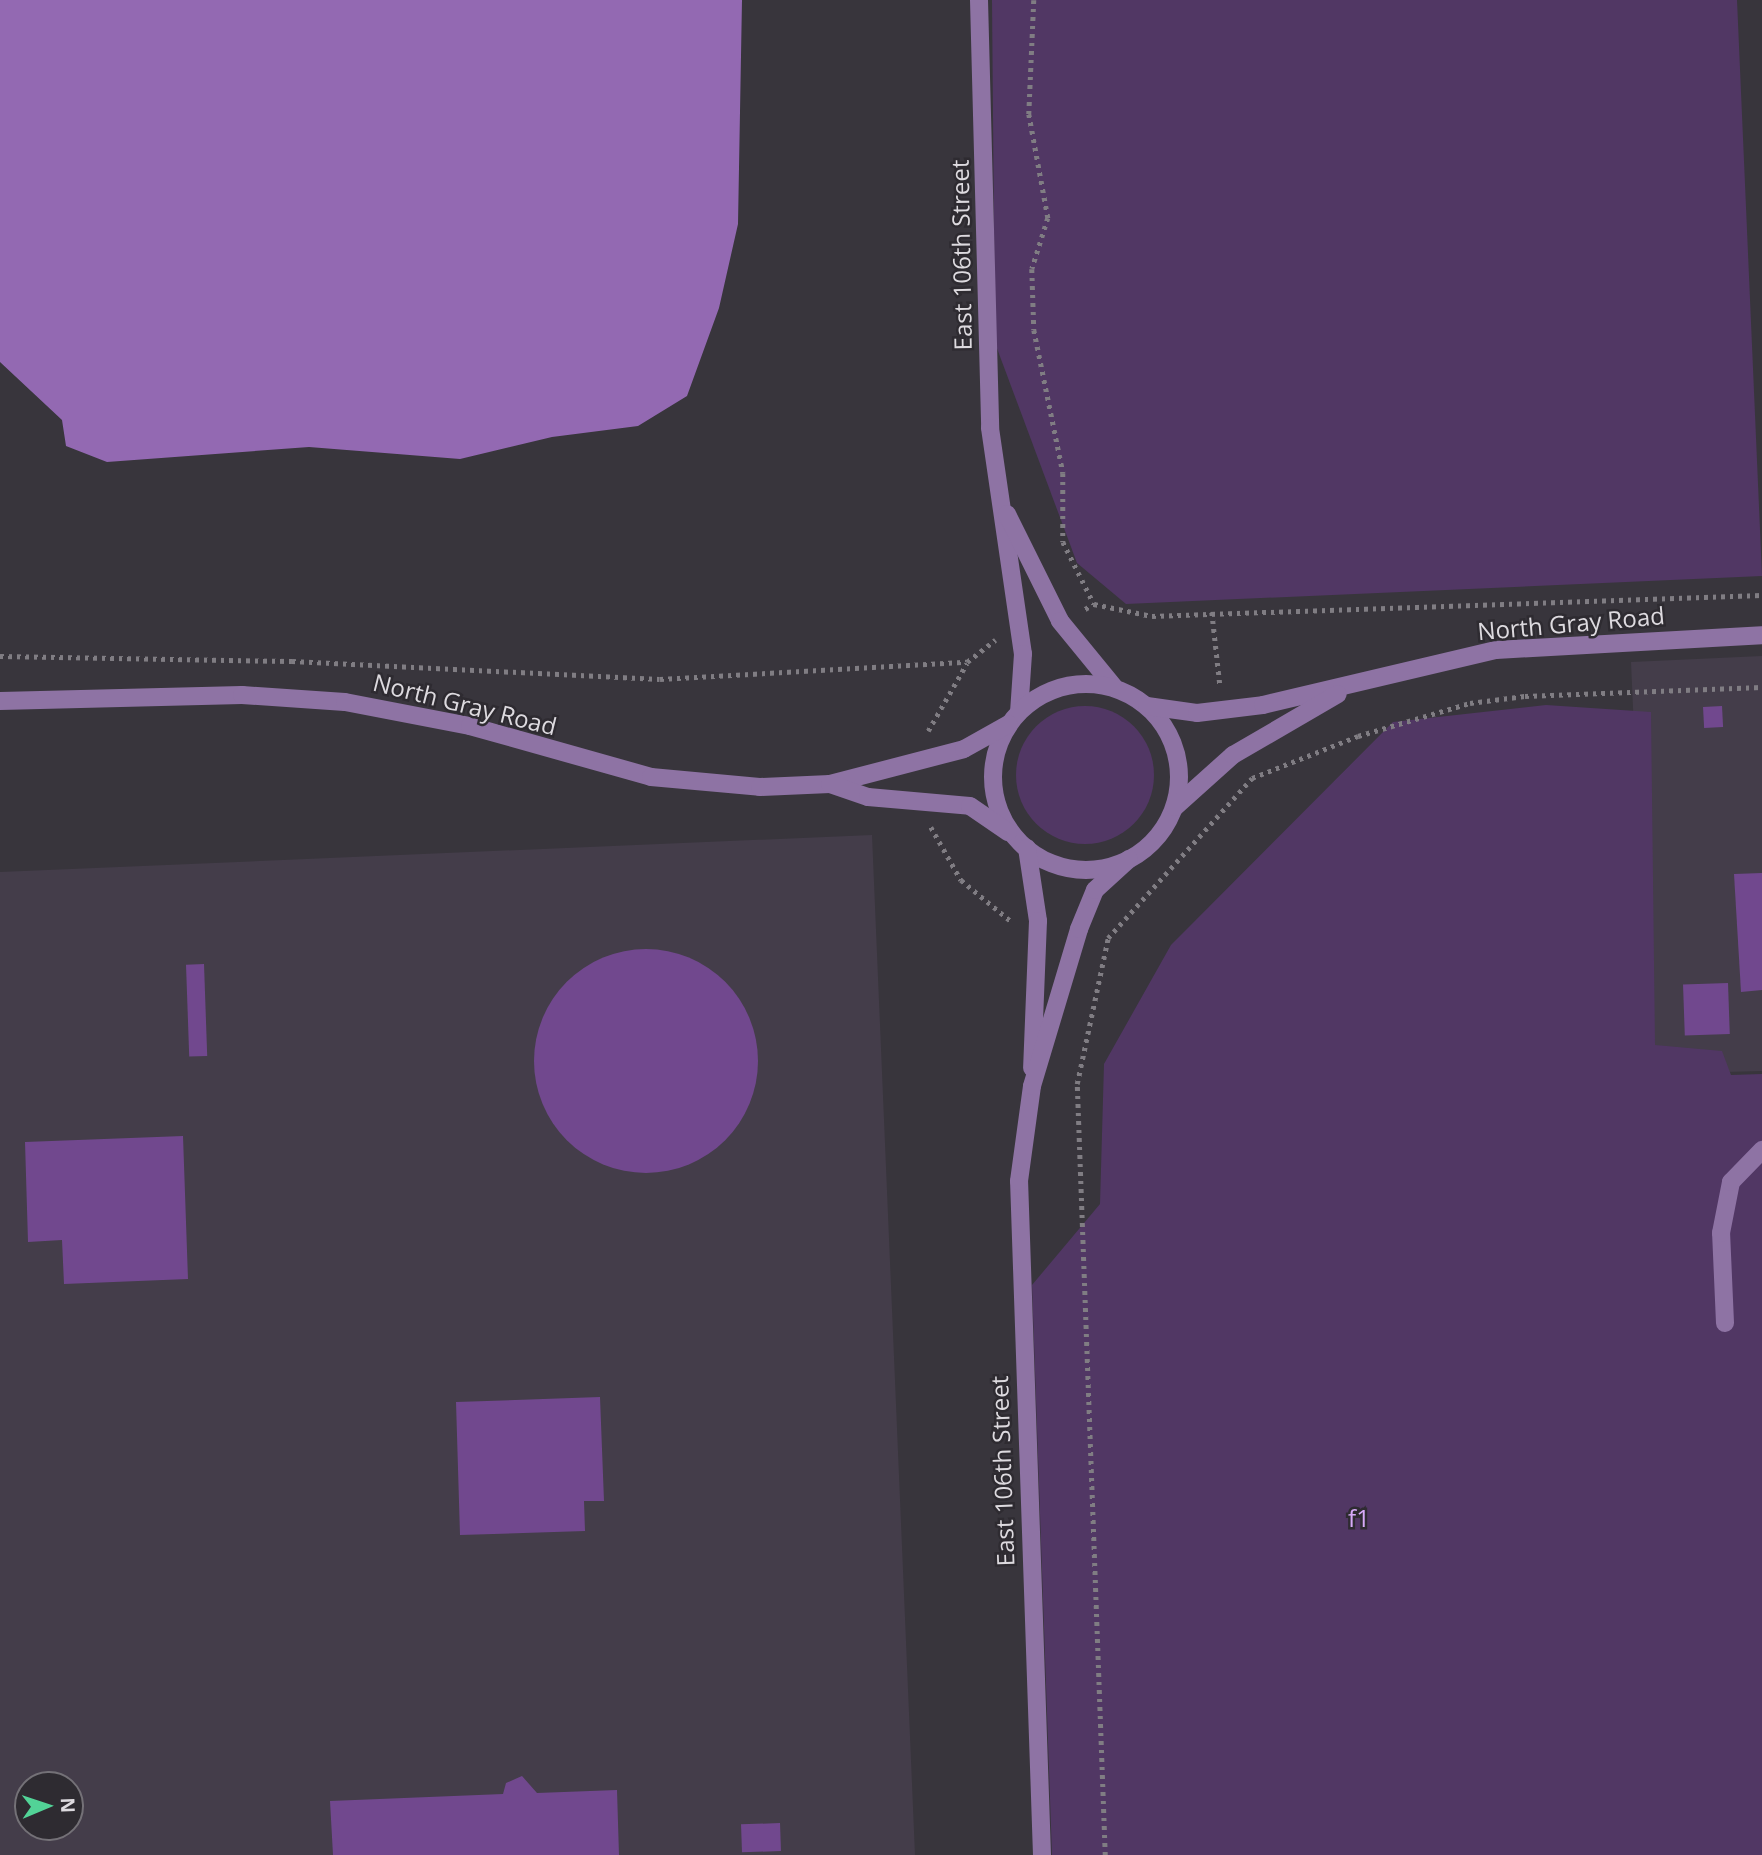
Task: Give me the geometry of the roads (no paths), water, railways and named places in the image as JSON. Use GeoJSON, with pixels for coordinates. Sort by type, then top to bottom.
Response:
{"type":"FeatureCollection","features":[{"type":"Feature","properties":{"kind":"street","name":"East 106th Street"},"geometry":{"type":"LineString","coordinates":[[979,0],[990,428],[1003,508],[1005,561],[1023,663],[1014,718]]}},
{"type":"Feature","properties":{"kind":"street","name":"East 106th Street"},"geometry":{"type":"LineString","coordinates":[[1003,508],[1060,621],[1114,687]]}},
{"type":"Feature","properties":{"kind":"street","name":"North Gray Road"},"geometry":{"type":"LineString","coordinates":[[1147,706],[1197,713],[1347,688],[1496,650],[1762,635]]}},
{"type":"Feature","properties":{"kind":"street"},"geometry":{"type":"LineString","coordinates":[[1073,684],[1114,687],[1147,706],[1176,752],[1175,807],[1149,846],[1129,859],[1085,870],[1054,864],[1022,843],[1003,817],[993,770],[1014,718],[1073,684]]}},
{"type":"Feature","properties":{"kind":"street","name":"North Gray Road"},"geometry":{"type":"LineString","coordinates":[[1175,807],[1233,755],[1347,688]]}},
{"type":"Feature","properties":{"kind":"street","name":"North Gray Road"},"geometry":{"type":"LineString","coordinates":[[0,701],[215,695],[332,701],[470,726],[651,776],[760,787],[830,784],[964,750],[1014,718]]}},
{"type":"Feature","properties":{"kind":"street","name":"North Gray Road"},"geometry":{"type":"LineString","coordinates":[[830,784],[868,797],[970,806],[1022,843]]}},
{"type":"Feature","properties":{"kind":"street","name":"East 106th Street"},"geometry":{"type":"LineString","coordinates":[[1022,843],[1038,921],[1032,1086],[1019,1181],[1018,1271],[1042,1855]]}},
{"type":"Feature","properties":{"kind":"street","name":"East 106th Street"},"geometry":{"type":"LineString","coordinates":[[1032,1086],[1086,909],[1102,881],[1129,859]]}},
{"type":"Feature","properties":{"kind":"street"},"geometry":{"type":"LineString","coordinates":[[1725,1323],[1721,1233],[1731,1182],[1762,1150]]}},
{"type":"Feature","properties":{"kind":"park label","name":"f1"},"geometry":{"type":"Point","coordinates":[1359,1518]}}]}
